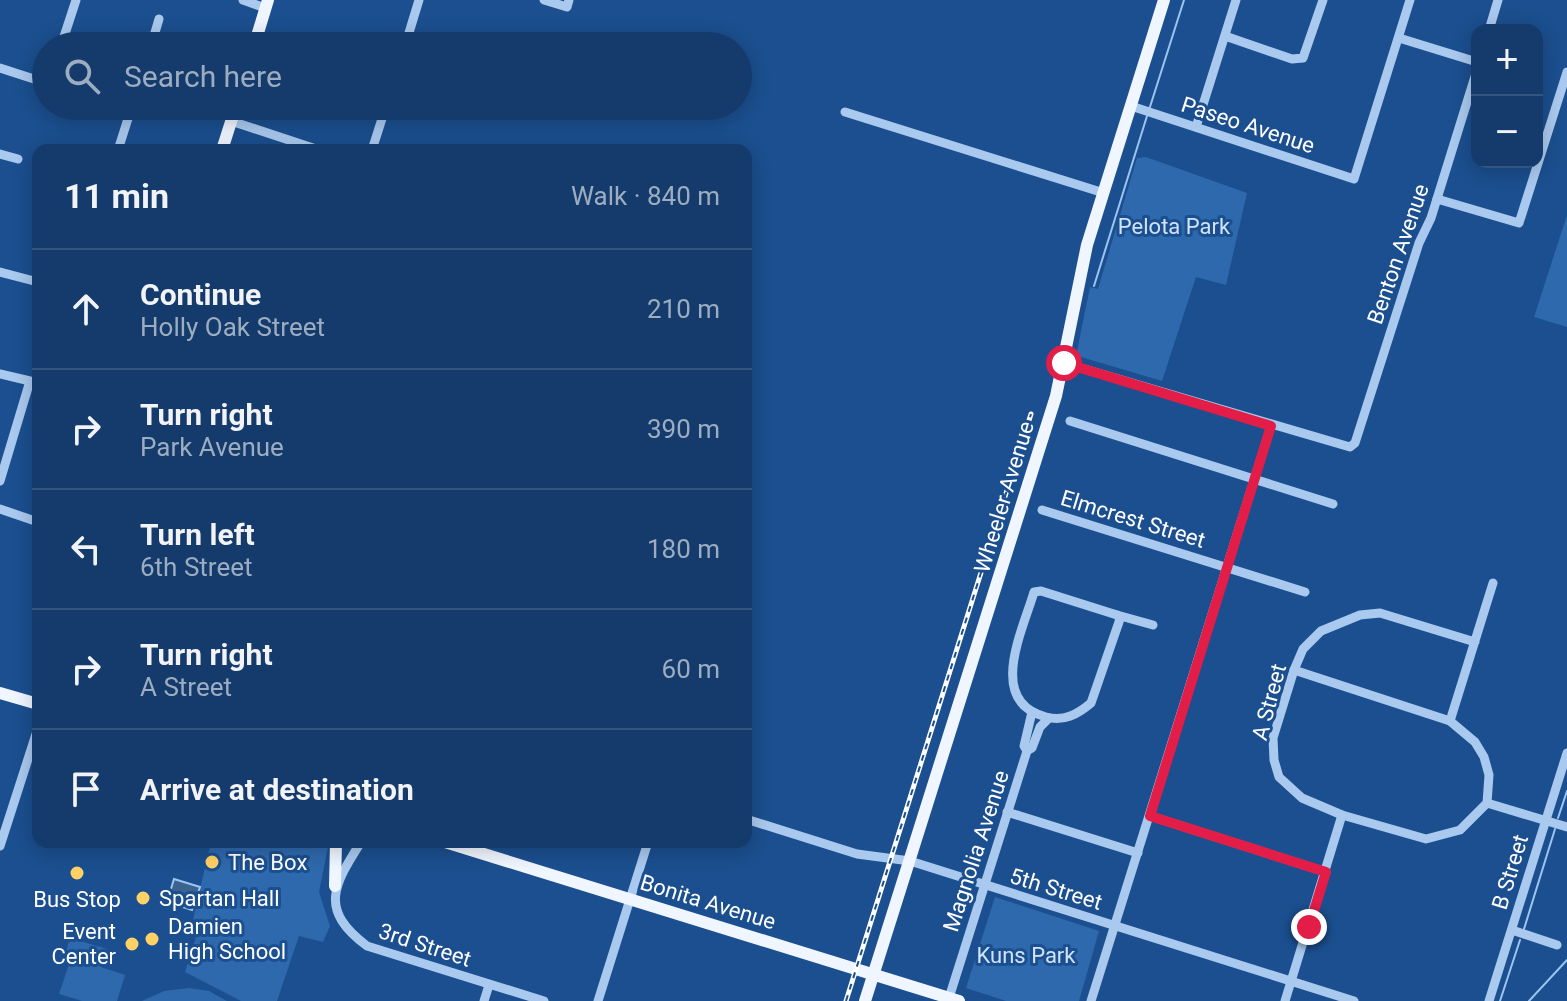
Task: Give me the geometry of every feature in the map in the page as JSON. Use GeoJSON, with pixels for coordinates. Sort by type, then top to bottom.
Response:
{"type":"FeatureCollection","features":[{"type":"Feature","properties":{"kind":"main road","name":"Wheeler Avenue"},"geometry":{"type":"LineString","coordinates":[[865,1001],[1064,363],[1077,286],[1164,0]]}},
{"type":"Feature","properties":{"kind":"main road"},"geometry":{"type":"LineString","coordinates":[[258,32],[266,4]]}},
{"type":"Feature","properties":{"kind":"main road"},"geometry":{"type":"LineString","coordinates":[[224,144],[231,121]]}},
{"type":"Feature","properties":{"kind":"main road"},"geometry":{"type":"LineString","coordinates":[[0,693],[32,702]]}},
{"type":"Feature","properties":{"kind":"main road"},"geometry":{"type":"LineString","coordinates":[[335,886],[336,848]]}},
{"type":"Feature","properties":{"kind":"main road","name":"Bonita Avenue"},"geometry":{"type":"LineString","coordinates":[[464,848],[952,1000]]}},
{"type":"Feature","properties":{"kind":"street"},"geometry":{"type":"LineString","coordinates":[[66,32],[76,0]]}},
{"type":"Feature","properties":{"kind":"street"},"geometry":{"type":"LineString","coordinates":[[243,0],[266,4]]}},
{"type":"Feature","properties":{"kind":"street"},"geometry":{"type":"LineString","coordinates":[[409,32],[419,0]]}},
{"type":"Feature","properties":{"kind":"street"},"geometry":{"type":"LineString","coordinates":[[544,0],[568,4]]}},
{"type":"Feature","properties":{"kind":"street"},"geometry":{"type":"LineString","coordinates":[[1196,127],[1236,0]]}},
{"type":"Feature","properties":{"kind":"street"},"geometry":{"type":"LineString","coordinates":[[1225,36],[1292,59],[1303,58],[1323,0]]}},
{"type":"Feature","properties":{"kind":"street"},"geometry":{"type":"LineString","coordinates":[[1410,0],[1399,38],[1471,60]]}},
{"type":"Feature","properties":{"kind":"street"},"geometry":{"type":"LineString","coordinates":[[1491,24],[1498,0]]}},
{"type":"Feature","properties":{"kind":"street"},"geometry":{"type":"LineString","coordinates":[[155,32],[159,19]]}},
{"type":"Feature","properties":{"kind":"street","name":"Paseo Avenue"},"geometry":{"type":"LineString","coordinates":[[1131,106],[1354,179],[1399,38]]}},
{"type":"Feature","properties":{"kind":"street"},"geometry":{"type":"LineString","coordinates":[[0,68],[32,78]]}},
{"type":"Feature","properties":{"kind":"street"},"geometry":{"type":"LineString","coordinates":[[1437,199],[1519,223],[1567,72]]}},
{"type":"Feature","properties":{"kind":"street","name":"Benton Avenue"},"geometry":{"type":"LineString","coordinates":[[1271,426],[1350,447],[1355,443],[1471,89]]}},
{"type":"Feature","properties":{"kind":"street"},"geometry":{"type":"LineString","coordinates":[[845,112],[1104,193]]}},
{"type":"Feature","properties":{"kind":"street"},"geometry":{"type":"LineString","coordinates":[[120,144],[128,120]]}},
{"type":"Feature","properties":{"kind":"street"},"geometry":{"type":"LineString","coordinates":[[374,144],[382,120]]}},
{"type":"Feature","properties":{"kind":"street"},"geometry":{"type":"LineString","coordinates":[[231,121],[301,144]]}},
{"type":"Feature","properties":{"kind":"street"},"geometry":{"type":"LineString","coordinates":[[0,154],[18,159]]}},
{"type":"Feature","properties":{"kind":"street"},"geometry":{"type":"LineString","coordinates":[[0,272],[32,280]]}},
{"type":"Feature","properties":{"kind":"street"},"geometry":{"type":"LineString","coordinates":[[1064,363],[1271,426],[1091,1001]]}},
{"type":"Feature","properties":{"kind":"street"},"geometry":{"type":"LineString","coordinates":[[0,374],[30,381],[0,481]]}},
{"type":"Feature","properties":{"kind":"street"},"geometry":{"type":"LineString","coordinates":[[1070,421],[1333,504]]}},
{"type":"Feature","properties":{"kind":"street"},"geometry":{"type":"LineString","coordinates":[[0,509],[32,520]]}},
{"type":"Feature","properties":{"kind":"street","name":"Elmcrest Street"},"geometry":{"type":"LineString","coordinates":[[1042,510],[1305,592]]}},
{"type":"Feature","properties":{"kind":"street"},"geometry":{"type":"LineString","coordinates":[[1450,721],[1493,583]]}},
{"type":"Feature","properties":{"kind":"street"},"geometry":{"type":"LineString","coordinates":[[1117,615],[1120,619],[1091,703],[1070,717],[1049,718],[1032,712],[1014,689],[1011,674],[1034,592],[1041,591],[1153,625]]}},
{"type":"Feature","properties":{"kind":"street","name":"A Street"},"geometry":{"type":"LineString","coordinates":[[1475,642],[1400,617],[1360,615],[1340,621],[1312,638],[1294,670],[1273,738],[1274,760],[1279,777],[1302,798],[1342,815],[1426,839],[1460,830],[1487,803]]}},
{"type":"Feature","properties":{"kind":"street"},"geometry":{"type":"LineString","coordinates":[[1294,670],[1450,721],[1475,742],[1489,775],[1487,803],[1567,827]]}},
{"type":"Feature","properties":{"kind":"street"},"geometry":{"type":"LineString","coordinates":[[1027,751],[1024,746],[1032,712]]}},
{"type":"Feature","properties":{"kind":"street","name":"Magnolia Avenue"},"geometry":{"type":"LineString","coordinates":[[952,1000],[983,885],[1027,751],[1032,748],[1040,727],[1049,718]]}},
{"type":"Feature","properties":{"kind":"street"},"geometry":{"type":"LineString","coordinates":[[0,846],[32,747]]}},
{"type":"Feature","properties":{"kind":"street","name":"B Street"},"geometry":{"type":"LineString","coordinates":[[1489,1001],[1567,753]]}},
{"type":"Feature","properties":{"kind":"street"},"geometry":{"type":"LineString","coordinates":[[1007,812],[1138,853]]}},
{"type":"Feature","properties":{"kind":"street"},"geometry":{"type":"LineString","coordinates":[[1285,1001],[1342,815]]}},
{"type":"Feature","properties":{"kind":"street"},"geometry":{"type":"LineString","coordinates":[[1150,816],[1326,872]]}},
{"type":"Feature","properties":{"kind":"street","name":"5th Street"},"geometry":{"type":"LineString","coordinates":[[752,821],[857,854],[910,861],[1354,1001]]}},
{"type":"Feature","properties":{"kind":"street"},"geometry":{"type":"LineString","coordinates":[[335,886],[357,848]]}},
{"type":"Feature","properties":{"kind":"street"},"geometry":{"type":"LineString","coordinates":[[598,1001],[646,848]]}},
{"type":"Feature","properties":{"kind":"street","name":"3rd Street"},"geometry":{"type":"LineString","coordinates":[[335,886],[335,908],[345,930],[367,946],[544,1001]]}},
{"type":"Feature","properties":{"kind":"street"},"geometry":{"type":"LineString","coordinates":[[1512,930],[1557,945]]}},
{"type":"Feature","properties":{"kind":"street"},"geometry":{"type":"LineString","coordinates":[[484,1001],[489,985]]}},
{"type":"Feature","properties":{"kind":"green space","name":"Pelota Park"},"geometry":{"type":"Polygon","coordinates":[[[1146,157],[1247,193],[1226,285],[1196,277],[1162,381],[1081,357],[1077,351],[1090,287],[1098,289],[1137,158],[1146,157]]]}},
{"type":"Feature","properties":{"kind":"green space"},"geometry":{"type":"Polygon","coordinates":[[[1567,215],[1567,327],[1534,317],[1567,215]]]}},
{"type":"Feature","properties":{"kind":"green space"},"geometry":{"type":"Polygon","coordinates":[[[210,848],[328,848],[319,892],[330,926],[323,942],[299,936],[277,1001],[241,1001],[185,972],[199,927],[192,924],[210,848]]]}},
{"type":"Feature","properties":{"kind":"green space","name":"Kuns Park"},"geometry":{"type":"Polygon","coordinates":[[[995,897],[1099,931],[1079,1001],[1006,1001],[966,988],[995,897]]]}},
{"type":"Feature","properties":{"kind":"green space"},"geometry":{"type":"Polygon","coordinates":[[[70,938],[107,949],[101,967],[125,975],[117,1001],[82,1001],[59,994],[71,958],[65,955],[70,938]]]}},
{"type":"Feature","properties":{"kind":"green space"},"geometry":{"type":"Polygon","coordinates":[[[189,988],[209,991],[227,1001],[142,1001],[164,991],[189,988]]]}},
{"type":"Feature","properties":{"kind":"shaded area"},"geometry":{"type":"Polygon","coordinates":[[[174,879],[200,887],[192,910],[167,902],[174,879]]]}},
{"type":"Feature","properties":{"kind":"waterway"},"geometry":{"type":"LineString","coordinates":[[1149,110],[1184,0]]}},
{"type":"Feature","properties":{"kind":"waterway"},"geometry":{"type":"LineString","coordinates":[[1094,286],[1147,116]]}},
{"type":"Feature","properties":{"kind":"waterway"},"geometry":{"type":"LineString","coordinates":[[1558,818],[1567,791]]}},
{"type":"Feature","properties":{"kind":"waterway"},"geometry":{"type":"LineString","coordinates":[[1524,929],[1555,829]]}},
{"type":"Feature","properties":{"kind":"waterway"},"geometry":{"type":"LineString","coordinates":[[1500,1001],[1520,940]]}},
{"type":"Feature","properties":{"kind":"waterway"},"geometry":{"type":"LineString","coordinates":[[1529,1001],[1567,960]]}},
{"type":"Feature","properties":{"kind":"railway"},"geometry":{"type":"LineString","coordinates":[[846,1001],[1031,414]]}},
{"type":"Feature","properties":{"kind":"place","name":"The Box"},"geometry":{"type":"Point","coordinates":[212,862]}},
{"type":"Feature","properties":{"kind":"place","name":"Bus Stop"},"geometry":{"type":"Point","coordinates":[77,873]}},
{"type":"Feature","properties":{"kind":"place","name":"Spartan Hall"},"geometry":{"type":"Point","coordinates":[143,898]}},
{"type":"Feature","properties":{"kind":"place","name":"Damien High School"},"geometry":{"type":"Point","coordinates":[152,939]}},
{"type":"Feature","properties":{"kind":"place","name":"Event Center"},"geometry":{"type":"Point","coordinates":[132,944]}},
{"type":"Feature","properties":{"kind":"route"},"geometry":{"type":"LineString","coordinates":[[1064,363],[1271,426],[1150,816],[1326,872],[1309,927]]}}]}
